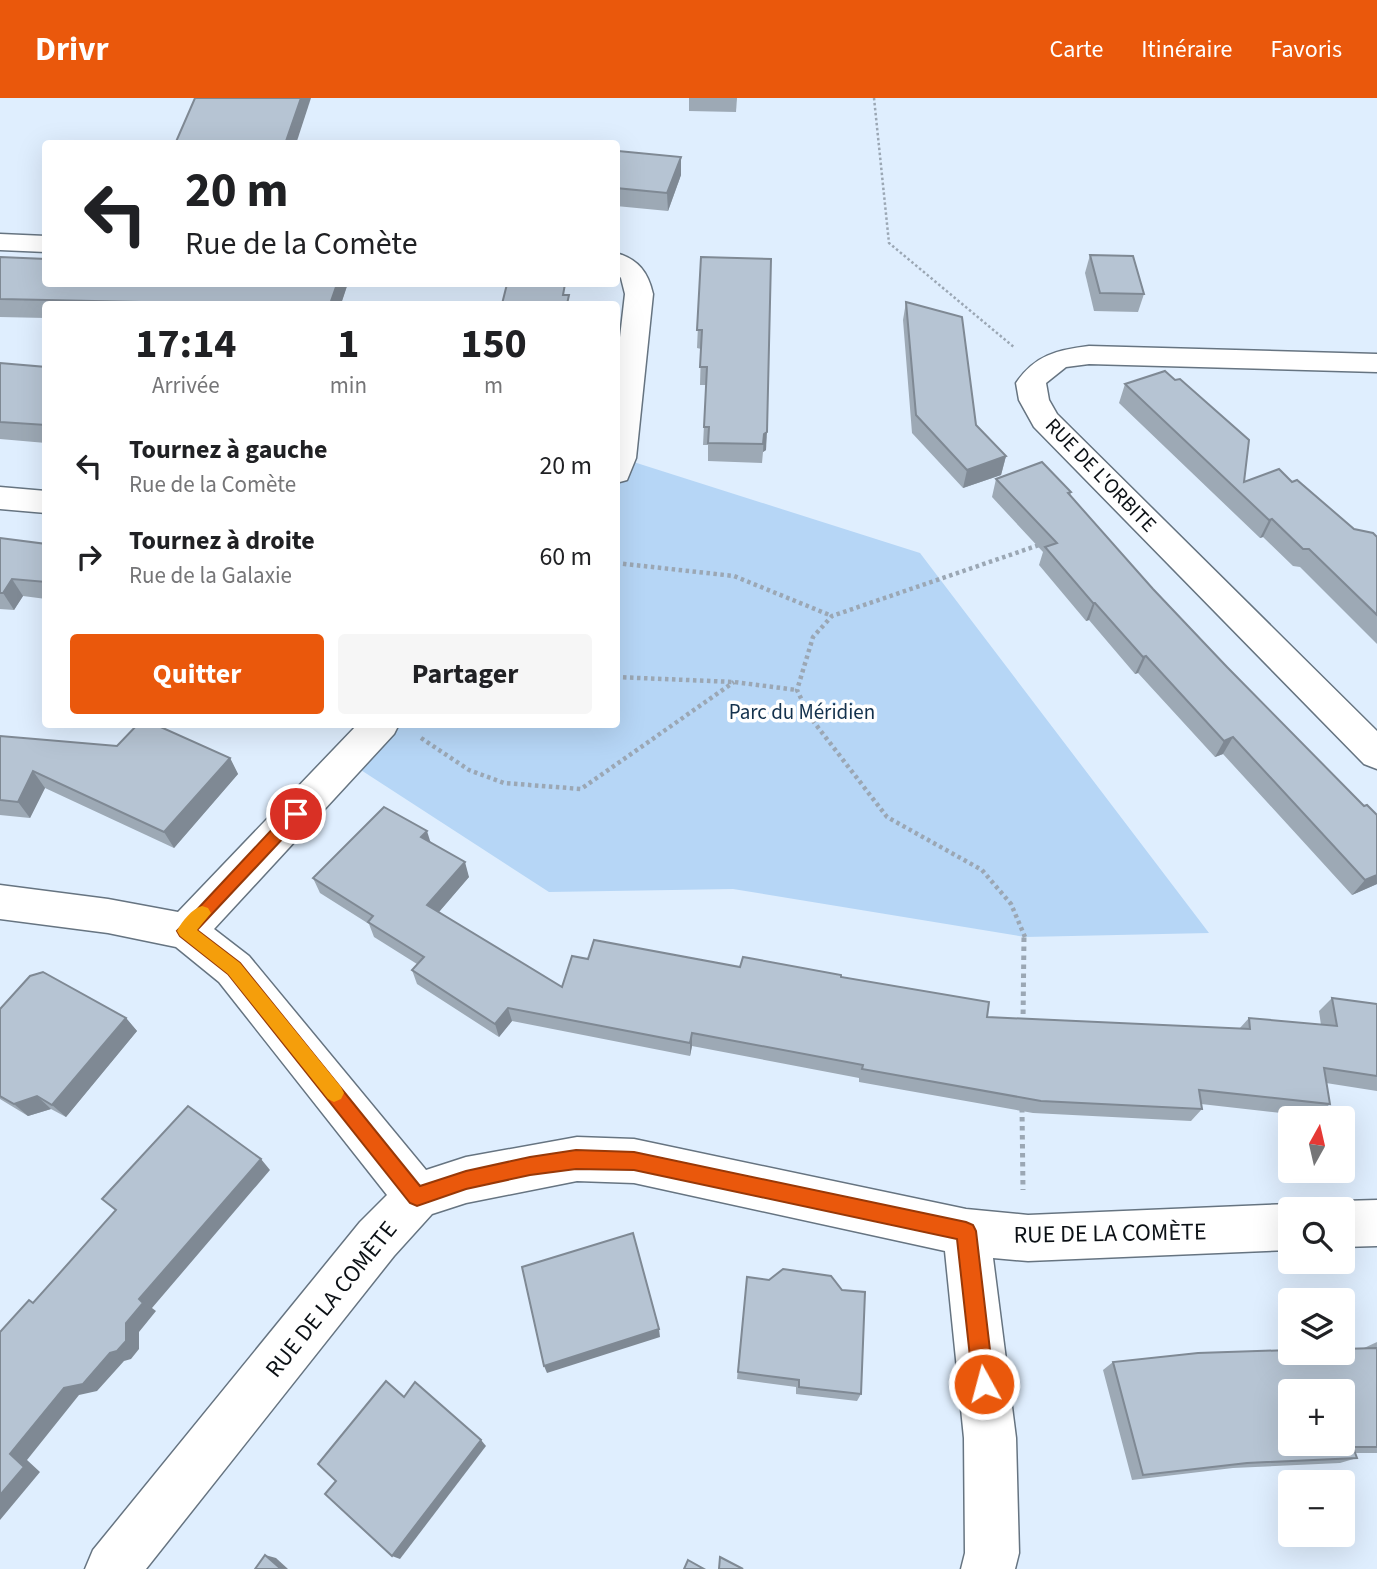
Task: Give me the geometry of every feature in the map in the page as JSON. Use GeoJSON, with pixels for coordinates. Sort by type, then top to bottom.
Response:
{"type":"FeatureCollection","features":[{"type":"Feature","properties":{"kind":"street"},"geometry":{"type":"LineString","coordinates":[[0,242],[42,244]]}},
{"type":"Feature","properties":{"kind":"street"},"geometry":{"type":"LineString","coordinates":[[620,262],[628,265],[636,278],[639,294],[620,461]]}},
{"type":"Feature","properties":{"kind":"street"},"geometry":{"type":"LineString","coordinates":[[1040,368],[1062,358],[1089,355],[1377,363]]}},
{"type":"Feature","properties":{"kind":"street","name":"RUE DE L'ORBITE"},"geometry":{"type":"LineString","coordinates":[[1040,368],[1031,383],[1034,400],[1045,420],[1377,754]]}},
{"type":"Feature","properties":{"kind":"street"},"geometry":{"type":"LineString","coordinates":[[0,498],[42,502]]}},
{"type":"Feature","properties":{"kind":"street"},"geometry":{"type":"LineString","coordinates":[[186,931],[396,728]]}},
{"type":"Feature","properties":{"kind":"street"},"geometry":{"type":"LineString","coordinates":[[0,902],[107,916],[186,931],[234,969],[417,1196]]}},
{"type":"Feature","properties":{"kind":"street","name":"RUE DE LA COMÈTE"},"geometry":{"type":"LineString","coordinates":[[112,1569],[377,1239],[417,1196],[466,1180],[530,1166],[576,1160],[634,1161],[966,1231],[1028,1238],[1278,1228]]}},
{"type":"Feature","properties":{"kind":"street"},"geometry":{"type":"LineString","coordinates":[[1355,1224],[1377,1223]]}},
{"type":"Feature","properties":{"kind":"street"},"geometry":{"type":"LineString","coordinates":[[966,1231],[990,1438],[992,1553],[988,1569]]}},
{"type":"Feature","properties":{"kind":"path"},"geometry":{"type":"LineString","coordinates":[[874,98],[889,243],[1040,368]]}},
{"type":"Feature","properties":{"kind":"path"},"geometry":{"type":"LineString","coordinates":[[1023,1034],[1025,937],[1011,904],[982,870],[887,817],[810,717],[797,690],[813,637],[832,616],[1044,543]]}},
{"type":"Feature","properties":{"kind":"path"},"geometry":{"type":"LineString","coordinates":[[620,563],[734,576],[832,616]]}},
{"type":"Feature","properties":{"kind":"path"},"geometry":{"type":"LineString","coordinates":[[620,677],[734,682],[797,690]]}},
{"type":"Feature","properties":{"kind":"path"},"geometry":{"type":"LineString","coordinates":[[396,728],[469,770],[504,783],[581,789],[734,682]]}},
{"type":"Feature","properties":{"kind":"path"},"geometry":{"type":"LineString","coordinates":[[1022,1104],[1021,1173],[1028,1238]]}},
{"type":"Feature","properties":{"kind":"green space","name":"Parc du Méridien"},"geometry":{"type":"Polygon","coordinates":[[[621,458],[920,553],[1209,933],[1025,937],[733,889],[549,892],[347,761],[378,728],[620,728],[621,458]]]}},
{"type":"Feature","properties":{"kind":"building"},"geometry":{"type":"Polygon","coordinates":[[[195,98],[301,98],[286,140],[177,140],[195,98]]]}},
{"type":"Feature","properties":{"kind":"building"},"geometry":{"type":"Polygon","coordinates":[[[620,151],[681,157],[667,193],[620,188],[620,151]]]}},
{"type":"Feature","properties":{"kind":"building"},"geometry":{"type":"Polygon","coordinates":[[[1090,255],[1133,256],[1144,294],[1100,293],[1090,255]]]}},
{"type":"Feature","properties":{"kind":"building"},"geometry":{"type":"Polygon","coordinates":[[[0,257],[42,259],[42,287],[336,287],[331,301],[0,299],[0,257]]]}},
{"type":"Feature","properties":{"kind":"building"},"geometry":{"type":"Polygon","coordinates":[[[701,257],[771,259],[767,432],[764,434],[763,444],[708,443],[709,427],[704,427],[707,367],[700,367],[702,330],[697,330],[701,257]]]}},
{"type":"Feature","properties":{"kind":"building"},"geometry":{"type":"Polygon","coordinates":[[[506,287],[564,287],[563,295],[569,295],[568,301],[503,301],[506,287]]]}},
{"type":"Feature","properties":{"kind":"building"},"geometry":{"type":"Polygon","coordinates":[[[906,302],[962,317],[976,425],[1006,456],[967,470],[916,415],[906,302]]]}},
{"type":"Feature","properties":{"kind":"building"},"geometry":{"type":"Polygon","coordinates":[[[0,363],[42,367],[42,425],[0,422],[0,363]]]}},
{"type":"Feature","properties":{"kind":"building"},"geometry":{"type":"Polygon","coordinates":[[[1165,371],[1175,380],[1180,379],[1249,440],[1244,482],[1279,469],[1292,482],[1297,480],[1354,529],[1373,533],[1377,537],[1377,615],[1309,549],[1303,549],[1272,519],[1269,520],[1125,384],[1165,371]]]}},
{"type":"Feature","properties":{"kind":"building"},"geometry":{"type":"Polygon","coordinates":[[[1042,462],[1153,589],[1227,667],[1364,806],[1367,805],[1377,815],[1377,875],[1365,880],[1233,737],[1224,741],[1093,603],[1045,547],[1057,543],[996,479],[1042,462]]]}},
{"type":"Feature","properties":{"kind":"building"},"geometry":{"type":"Polygon","coordinates":[[[0,538],[42,543],[42,582],[12,579],[3,593],[0,593],[0,538]]]}},
{"type":"Feature","properties":{"kind":"building"},"geometry":{"type":"Polygon","coordinates":[[[134,728],[163,728],[230,758],[164,832],[33,771],[18,802],[0,800],[0,736],[117,746],[134,728]]]}},
{"type":"Feature","properties":{"kind":"building"},"geometry":{"type":"Polygon","coordinates":[[[384,807],[427,831],[421,837],[465,862],[427,905],[562,987],[572,956],[588,959],[594,940],[740,967],[743,957],[989,1002],[987,1017],[1250,1029],[1249,1018],[1337,1026],[1332,998],[1377,1004],[1377,1076],[1324,1068],[1330,1104],[1199,1090],[1202,1109],[1041,1101],[862,1069],[863,1065],[692,1033],[690,1043],[508,1008],[495,1024],[412,970],[424,957],[368,922],[373,916],[313,878],[384,807]]]}},
{"type":"Feature","properties":{"kind":"building"},"geometry":{"type":"Polygon","coordinates":[[[43,972],[126,1018],[52,1105],[37,1096],[14,1104],[0,1096],[0,1009],[30,976],[43,972]]]}},
{"type":"Feature","properties":{"kind":"building"},"geometry":{"type":"Polygon","coordinates":[[[188,1106],[261,1159],[139,1299],[143,1303],[126,1323],[126,1341],[117,1351],[110,1353],[83,1384],[64,1388],[10,1454],[24,1467],[0,1495],[0,1332],[29,1300],[33,1303],[116,1210],[102,1199],[188,1106]]]}},
{"type":"Feature","properties":{"kind":"building"},"geometry":{"type":"Polygon","coordinates":[[[633,1233],[659,1329],[544,1366],[522,1267],[633,1233]]]}},
{"type":"Feature","properties":{"kind":"building"},"geometry":{"type":"Polygon","coordinates":[[[783,1269],[831,1276],[842,1290],[865,1292],[861,1394],[799,1387],[799,1380],[738,1372],[747,1277],[769,1280],[783,1269]]]}},
{"type":"Feature","properties":{"kind":"building"},"geometry":{"type":"Polygon","coordinates":[[[1377,1348],[1377,1447],[1355,1447],[1355,1379],[1278,1379],[1278,1456],[1355,1456],[1355,1452],[1357,1458],[1247,1463],[1143,1475],[1113,1362],[1198,1353],[1278,1350],[1278,1365],[1355,1365],[1355,1349],[1377,1348]]]}},
{"type":"Feature","properties":{"kind":"building"},"geometry":{"type":"Polygon","coordinates":[[[386,1381],[404,1397],[415,1382],[481,1440],[392,1556],[325,1494],[336,1481],[318,1464],[386,1381]]]}},
{"type":"Feature","properties":{"kind":"building"},"geometry":{"type":"Polygon","coordinates":[[[265,1555],[281,1569],[255,1569],[265,1555]]]}},
{"type":"Feature","properties":{"kind":"building"},"geometry":{"type":"Polygon","coordinates":[[[720,1557],[743,1569],[719,1569],[720,1557]]]}},
{"type":"Feature","properties":{"kind":"building"},"geometry":{"type":"Polygon","coordinates":[[[688,1560],[704,1569],[684,1569],[688,1560]]]}},
{"type":"Feature","properties":{"kind":"slow traffic"},"geometry":{"type":"LineString","coordinates":[[202,913],[186,931],[234,969],[334,1093]]}},
{"type":"Feature","properties":{"kind":"route"},"geometry":{"type":"LineString","coordinates":[[296,814],[186,931],[234,969],[417,1196],[466,1180],[530,1166],[576,1160],[634,1161],[966,1231],[984,1384]]}}]}
